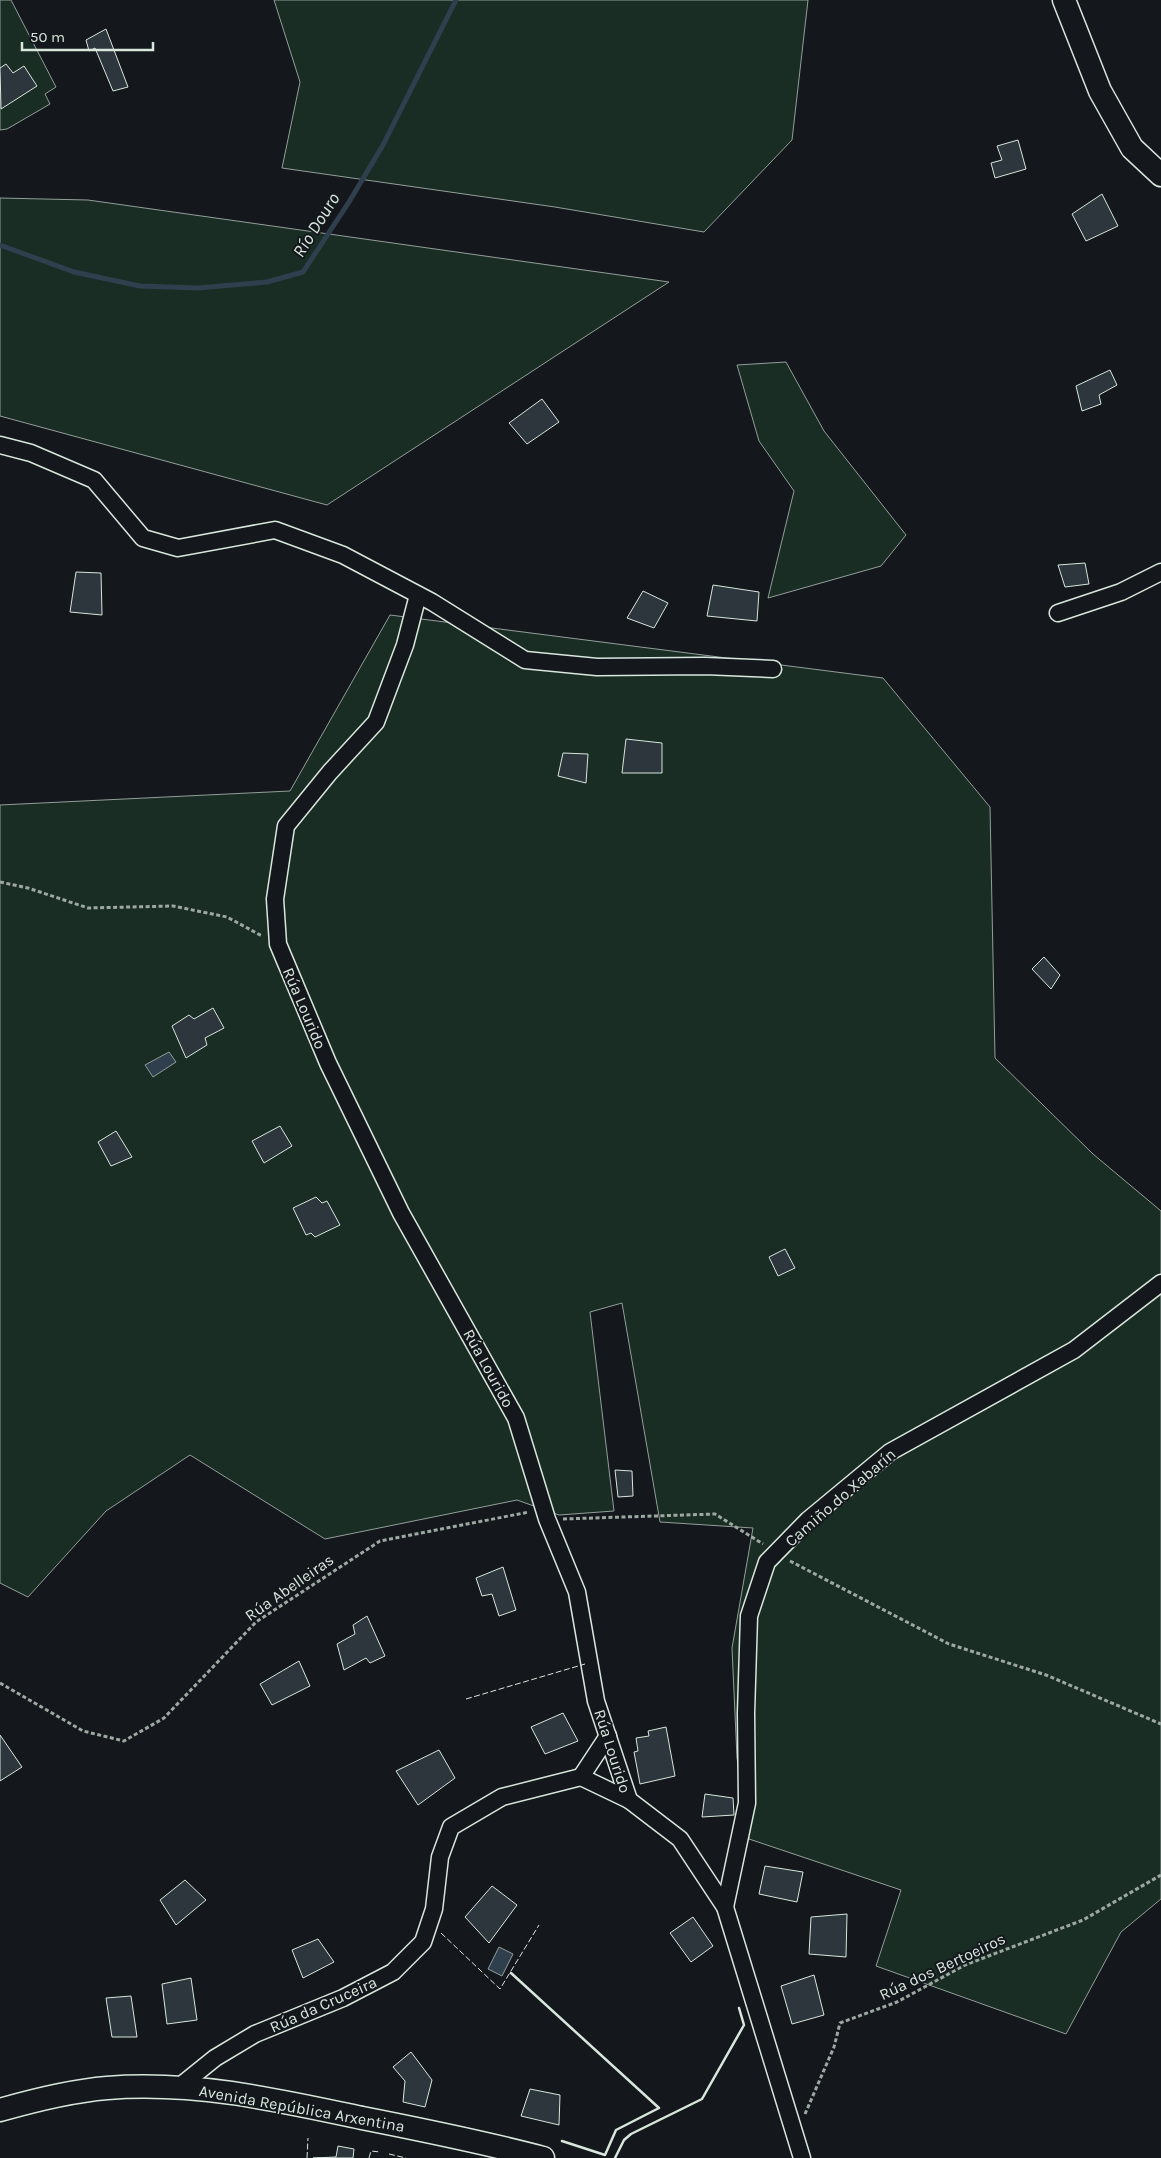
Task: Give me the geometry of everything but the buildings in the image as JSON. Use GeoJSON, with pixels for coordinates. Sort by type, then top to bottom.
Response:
{"type":"FeatureCollection","features":[{"type":"Feature","properties":{"kind":"main road"},"geometry":{"type":"LineString","coordinates":[[1064,0],[1100,91],[1132,148],[1161,175]]}},
{"type":"Feature","properties":{"kind":"main road","name":"Avenida República Arxentina"},"geometry":{"type":"LineString","coordinates":[[0,2110],[59,2096],[107,2088],[179,2087],[214,2090],[290,2103],[464,2138],[543,2158]]}},
{"type":"Feature","properties":{"kind":"street"},"geometry":{"type":"LineString","coordinates":[[0,445],[31,453],[94,480],[143,538],[178,548],[275,530],[343,556],[418,595],[525,660],[597,667],[705,666],[773,669]]}},
{"type":"Feature","properties":{"kind":"street"},"geometry":{"type":"LineString","coordinates":[[1058,613],[1121,592],[1161,572]]}},
{"type":"Feature","properties":{"kind":"street","name":"Rúa Lourido"},"geometry":{"type":"LineString","coordinates":[[418,595],[405,645],[376,722],[330,772],[286,826],[276,898],[278,944],[328,1063],[401,1213],[516,1418],[547,1519],[577,1592],[596,1701],[629,1800],[680,1839],[725,1907],[802,2158]]}},
{"type":"Feature","properties":{"kind":"street","name":"Camiño do Xabarín"},"geometry":{"type":"LineString","coordinates":[[725,1907],[747,1803],[746,1713],[749,1616],[767,1562],[808,1520],[890,1452],[1074,1350],[1161,1284]]}},
{"type":"Feature","properties":{"kind":"street"},"geometry":{"type":"LineString","coordinates":[[608,1736],[581,1777],[629,1800]]}},
{"type":"Feature","properties":{"kind":"street","name":"Rúa da Cruceira"},"geometry":{"type":"LineString","coordinates":[[179,2087],[215,2058],[255,2034],[343,1998],[393,1972],[423,1942],[434,1909],[440,1857],[451,1827],[502,1797],[581,1777]]}},
{"type":"Feature","properties":{"kind":"path"},"geometry":{"type":"LineString","coordinates":[[0,882],[28,888],[88,908],[174,906],[227,917],[278,944]]}},
{"type":"Feature","properties":{"kind":"path","name":"Rúa Abelleiras"},"geometry":{"type":"LineString","coordinates":[[0,1683],[83,1731],[124,1741],[164,1718],[256,1622],[380,1541],[526,1511],[547,1519],[715,1514],[777,1553],[950,1644],[1046,1675],[1161,1724]]}},
{"type":"Feature","properties":{"kind":"path","name":"Rúa dos Bertoeiros"},"geometry":{"type":"LineString","coordinates":[[795,2135],[817,2091],[834,2048],[840,2023],[897,2002],[965,1965],[1083,1920],[1161,1875]]}},
{"type":"Feature","properties":{"kind":"green space"},"geometry":{"type":"Polygon","coordinates":[[[0,0],[11,0],[56,87],[45,94],[50,104],[7,129],[0,130],[0,0]]]}},
{"type":"Feature","properties":{"kind":"green space"},"geometry":{"type":"Polygon","coordinates":[[[274,0],[808,0],[792,140],[704,232],[555,207],[282,168],[300,82],[274,0]]]}},
{"type":"Feature","properties":{"kind":"green space"},"geometry":{"type":"Polygon","coordinates":[[[0,198],[88,200],[669,282],[327,505],[0,416],[0,198]]]}},
{"type":"Feature","properties":{"kind":"green space"},"geometry":{"type":"Polygon","coordinates":[[[786,362],[824,431],[906,535],[881,566],[768,598],[794,491],[759,441],[737,365],[786,362]]]}},
{"type":"Feature","properties":{"kind":"green space"},"geometry":{"type":"Polygon","coordinates":[[[390,615],[883,678],[990,807],[995,1058],[1093,1154],[1161,1211],[1161,1899],[1121,1932],[1066,2034],[876,1966],[901,1890],[749,1839],[737,1758],[732,1648],[753,1528],[660,1522],[622,1303],[590,1312],[614,1511],[559,1515],[517,1500],[325,1539],[190,1455],[106,1511],[28,1597],[0,1583],[0,805],[290,791],[390,615]]]}},
{"type":"Feature","properties":{"kind":"water"},"geometry":{"type":"Polygon","coordinates":[[[169,1052],[176,1062],[153,1077],[145,1065],[169,1052]]]}},
{"type":"Feature","properties":{"kind":"water"},"geometry":{"type":"Polygon","coordinates":[[[499,1947],[513,1954],[502,1976],[488,1969],[499,1947]]]}},
{"type":"Feature","properties":{"kind":"waterway","name":"Río Douro"},"geometry":{"type":"LineString","coordinates":[[0,245],[74,272],[140,286],[198,288],[267,282],[303,272],[349,202],[383,145],[456,0]]}},
{"type":"Feature","properties":{"kind":"fence"},"geometry":{"type":"LineString","coordinates":[[466,1699],[585,1664]]}},
{"type":"Feature","properties":{"kind":"fence"},"geometry":{"type":"LineString","coordinates":[[441,1933],[500,1989],[539,1925]]}},
{"type":"Feature","properties":{"kind":"fence"},"geometry":{"type":"LineString","coordinates":[[307,2158],[308,2138]]}},
{"type":"Feature","properties":{"kind":"fence"},"geometry":{"type":"LineString","coordinates":[[369,2158],[371,2151],[380,2152]]}},
{"type":"Feature","properties":{"kind":"fence"},"geometry":{"type":"LineString","coordinates":[[389,2154],[406,2158]]}},
{"type":"Feature","properties":{"kind":"wall"},"geometry":{"type":"LineString","coordinates":[[511,1973],[659,2108],[616,2130],[605,2155],[562,2141]]}},
{"type":"Feature","properties":{"kind":"wall"},"geometry":{"type":"LineString","coordinates":[[615,2158],[624,2140],[631,2134],[702,2099],[744,2025],[739,2008]]}}]}
